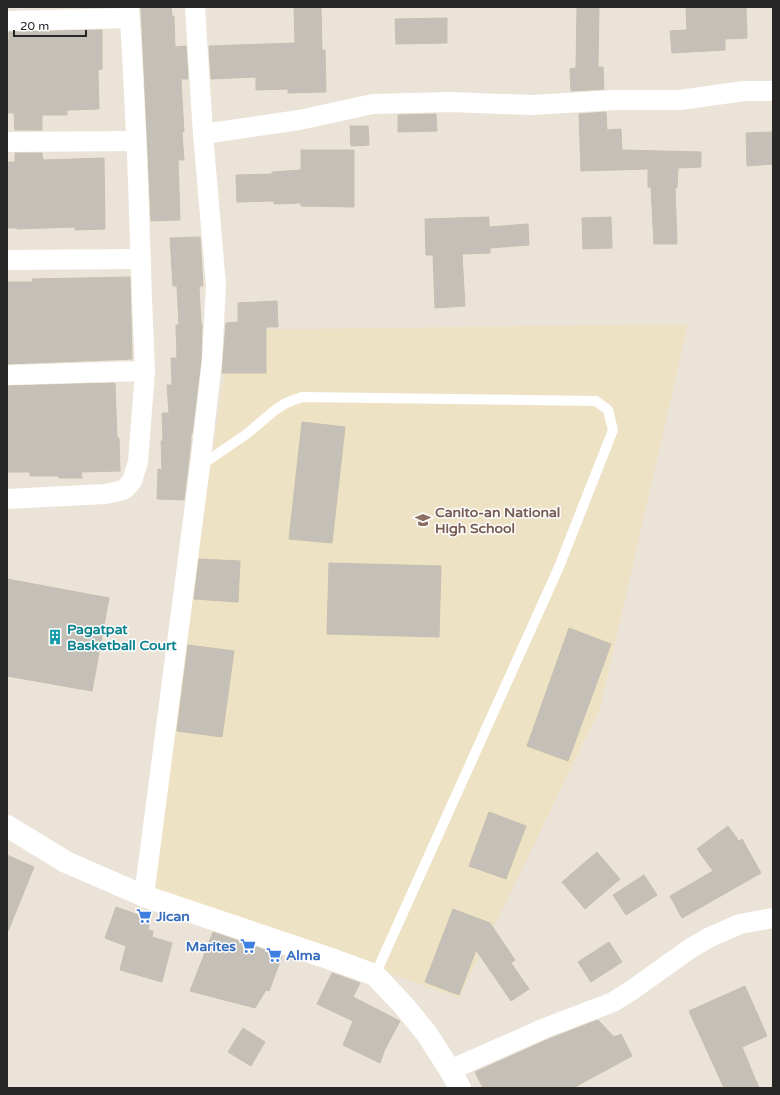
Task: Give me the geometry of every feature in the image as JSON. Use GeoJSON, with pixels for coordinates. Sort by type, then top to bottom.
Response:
{"type":"FeatureCollection","features":[{"type":"Feature","properties":{"kind":"street"},"geometry":{"type":"LineString","coordinates":[[144,896],[200,466],[212,362],[216,285],[203,134],[196,7]]}},
{"type":"Feature","properties":{"kind":"street"},"geometry":{"type":"LineString","coordinates":[[7,21],[129,13],[137,154],[145,371],[138,462],[132,481],[125,489],[105,494],[7,499]]}},
{"type":"Feature","properties":{"kind":"street"},"geometry":{"type":"LineString","coordinates":[[203,134],[300,120],[373,104],[450,102],[532,105],[615,100],[680,100],[744,91],[773,91]]}},
{"type":"Feature","properties":{"kind":"street"},"geometry":{"type":"LineString","coordinates":[[7,142],[136,141]]}},
{"type":"Feature","properties":{"kind":"street"},"geometry":{"type":"LineString","coordinates":[[7,260],[141,259]]}},
{"type":"Feature","properties":{"kind":"street"},"geometry":{"type":"LineString","coordinates":[[7,375],[145,371]]}},
{"type":"Feature","properties":{"kind":"street"},"geometry":{"type":"LineString","coordinates":[[7,826],[66,862],[144,896],[375,975],[405,1007],[427,1034],[455,1079],[545,1028],[613,1002],[691,948],[710,937],[740,924],[773,918]]}},
{"type":"Feature","properties":{"kind":"lane"},"geometry":{"type":"LineString","coordinates":[[200,466],[248,433],[275,410],[286,403],[302,397],[596,401],[608,410],[613,430],[559,567],[375,975]]}},
{"type":"Feature","properties":{"kind":"shaded area","name":"Canito-an National High School"},"geometry":{"type":"Polygon","coordinates":[[[688,324],[600,709],[459,998],[147,886],[231,330],[688,324]]]}},
{"type":"Feature","properties":{"kind":"building"},"geometry":{"type":"Polygon","coordinates":[[[141,7],[171,7],[172,16],[174,16],[175,47],[186,46],[188,79],[181,79],[184,160],[178,160],[180,220],[151,221],[141,7]]]}},
{"type":"Feature","properties":{"kind":"building"},"geometry":{"type":"Polygon","coordinates":[[[294,7],[321,7],[322,50],[325,50],[326,92],[288,93],[288,89],[256,90],[256,77],[211,79],[209,46],[295,43],[294,7]]]}},
{"type":"Feature","properties":{"kind":"building"},"geometry":{"type":"Polygon","coordinates":[[[577,7],[599,7],[598,67],[603,67],[604,89],[571,91],[570,69],[576,68],[577,7]]]}},
{"type":"Feature","properties":{"kind":"building"},"geometry":{"type":"Polygon","coordinates":[[[686,7],[746,7],[747,38],[725,39],[725,50],[672,53],[670,31],[687,30],[686,7]]]}},
{"type":"Feature","properties":{"kind":"building"},"geometry":{"type":"Polygon","coordinates":[[[447,18],[447,43],[396,44],[395,19],[447,18]]]}},
{"type":"Feature","properties":{"kind":"building"},"geometry":{"type":"Polygon","coordinates":[[[102,30],[102,69],[98,70],[99,109],[67,110],[67,115],[42,115],[42,130],[15,130],[14,113],[7,113],[7,42],[9,41],[9,32],[102,30]]]}},
{"type":"Feature","properties":{"kind":"building"},"geometry":{"type":"Polygon","coordinates":[[[606,112],[607,130],[621,129],[622,150],[701,152],[701,167],[678,168],[677,188],[675,188],[677,244],[654,244],[651,187],[648,187],[648,169],[581,171],[579,114],[606,112]]]}},
{"type":"Feature","properties":{"kind":"building"},"geometry":{"type":"Polygon","coordinates":[[[436,114],[437,131],[398,132],[398,115],[436,114]]]}},
{"type":"Feature","properties":{"kind":"building"},"geometry":{"type":"Polygon","coordinates":[[[350,126],[368,126],[369,145],[351,146],[350,126]]]}},
{"type":"Feature","properties":{"kind":"building"},"geometry":{"type":"Polygon","coordinates":[[[773,132],[773,164],[747,166],[746,133],[773,132]]]}},
{"type":"Feature","properties":{"kind":"building"},"geometry":{"type":"Polygon","coordinates":[[[301,150],[354,150],[354,207],[301,206],[301,203],[274,204],[274,201],[237,202],[236,175],[272,174],[272,172],[301,170],[301,150]]]}},
{"type":"Feature","properties":{"kind":"building"},"geometry":{"type":"Polygon","coordinates":[[[15,153],[42,153],[43,160],[104,158],[105,229],[75,230],[75,227],[7,228],[7,162],[15,162],[15,153]]]}},
{"type":"Feature","properties":{"kind":"building"},"geometry":{"type":"Polygon","coordinates":[[[489,217],[489,227],[528,224],[529,245],[490,248],[490,253],[462,254],[465,306],[435,308],[433,255],[426,255],[425,219],[489,217]]]}},
{"type":"Feature","properties":{"kind":"building"},"geometry":{"type":"Polygon","coordinates":[[[611,217],[612,248],[583,249],[582,218],[611,217]]]}},
{"type":"Feature","properties":{"kind":"building"},"geometry":{"type":"Polygon","coordinates":[[[200,237],[203,286],[199,286],[202,324],[201,360],[184,500],[157,499],[158,469],[162,470],[162,413],[169,413],[167,385],[172,385],[171,358],[177,358],[176,325],[179,325],[177,286],[173,286],[170,238],[200,237]]]}},
{"type":"Feature","properties":{"kind":"building"},"geometry":{"type":"Polygon","coordinates":[[[130,277],[132,359],[7,364],[7,282],[33,282],[32,279],[130,277]]]}},
{"type":"Feature","properties":{"kind":"building"},"geometry":{"type":"Polygon","coordinates":[[[277,301],[278,327],[266,327],[266,373],[222,373],[226,323],[238,322],[238,303],[277,301]]]}},
{"type":"Feature","properties":{"kind":"building"},"geometry":{"type":"Polygon","coordinates":[[[115,383],[120,471],[81,472],[82,478],[30,476],[30,472],[7,472],[7,386],[115,383]]]}},
{"type":"Feature","properties":{"kind":"building"},"geometry":{"type":"Polygon","coordinates":[[[302,422],[345,427],[332,543],[289,539],[302,422]]]}},
{"type":"Feature","properties":{"kind":"building"},"geometry":{"type":"Polygon","coordinates":[[[199,559],[240,561],[238,602],[194,599],[199,559]]]}},
{"type":"Feature","properties":{"kind":"building"},"geometry":{"type":"Polygon","coordinates":[[[329,563],[441,566],[439,637],[327,634],[329,563]]]}},
{"type":"Feature","properties":{"kind":"building","name":"Pagatpat Basketball Court"},"geometry":{"type":"Polygon","coordinates":[[[7,579],[109,598],[92,691],[7,676],[7,579]]]}},
{"type":"Feature","properties":{"kind":"building"},"geometry":{"type":"Polygon","coordinates":[[[569,628],[611,644],[568,761],[527,746],[569,628]]]}},
{"type":"Feature","properties":{"kind":"building"},"geometry":{"type":"Polygon","coordinates":[[[188,645],[234,651],[222,737],[177,731],[188,645]]]}},
{"type":"Feature","properties":{"kind":"building"},"geometry":{"type":"Polygon","coordinates":[[[489,812],[526,826],[506,879],[469,866],[489,812]]]}},
{"type":"Feature","properties":{"kind":"building"},"geometry":{"type":"Polygon","coordinates":[[[728,826],[739,841],[742,839],[761,873],[682,918],[670,896],[713,871],[697,849],[728,826]]]}},
{"type":"Feature","properties":{"kind":"building"},"geometry":{"type":"Polygon","coordinates":[[[597,852],[620,879],[585,909],[562,882],[597,852]]]}},
{"type":"Feature","properties":{"kind":"building"},"geometry":{"type":"Polygon","coordinates":[[[7,855],[34,867],[8,931],[7,931],[7,855]]]}},
{"type":"Feature","properties":{"kind":"building"},"geometry":{"type":"Polygon","coordinates":[[[644,875],[657,895],[626,915],[613,895],[644,875]]]}},
{"type":"Feature","properties":{"kind":"building"},"geometry":{"type":"Polygon","coordinates":[[[116,907],[150,919],[148,930],[153,931],[152,937],[172,943],[162,982],[120,970],[126,946],[105,938],[116,907]]]}},
{"type":"Feature","properties":{"kind":"building"},"geometry":{"type":"Polygon","coordinates":[[[453,909],[490,923],[515,960],[511,963],[529,989],[511,1001],[476,950],[459,995],[425,982],[453,909]]]}},
{"type":"Feature","properties":{"kind":"building"},"geometry":{"type":"Polygon","coordinates":[[[213,932],[282,956],[269,991],[266,990],[255,1008],[190,991],[213,932]]]}},
{"type":"Feature","properties":{"kind":"building"},"geometry":{"type":"Polygon","coordinates":[[[609,942],[622,962],[591,982],[578,962],[609,942]]]}},
{"type":"Feature","properties":{"kind":"building"},"geometry":{"type":"Polygon","coordinates":[[[332,973],[360,983],[353,997],[400,1021],[385,1049],[380,1063],[343,1045],[353,1021],[317,1004],[332,973]]]}},
{"type":"Feature","properties":{"kind":"building"},"geometry":{"type":"Polygon","coordinates":[[[745,986],[767,1036],[742,1047],[759,1088],[724,1088],[689,1011],[745,986]]]}},
{"type":"Feature","properties":{"kind":"building"},"geometry":{"type":"Polygon","coordinates":[[[598,1020],[614,1037],[621,1034],[632,1056],[573,1088],[483,1088],[475,1072],[549,1039],[598,1020]]]}},
{"type":"Feature","properties":{"kind":"building"},"geometry":{"type":"Polygon","coordinates":[[[243,1028],[265,1042],[251,1066],[228,1052],[243,1028]]]}},
{"type":"Feature","properties":{"kind":"place","name":"Canito-an National High School"},"geometry":{"type":"Point","coordinates":[423,520]}},
{"type":"Feature","properties":{"kind":"place","name":"Pagatpat Basketball Court"},"geometry":{"type":"Point","coordinates":[55,637]}},
{"type":"Feature","properties":{"kind":"place","name":"Jican"},"geometry":{"type":"Point","coordinates":[144,916]}},
{"type":"Feature","properties":{"kind":"place","name":"Marites"},"geometry":{"type":"Point","coordinates":[248,946]}},
{"type":"Feature","properties":{"kind":"place","name":"Alma"},"geometry":{"type":"Point","coordinates":[274,955]}}]}
